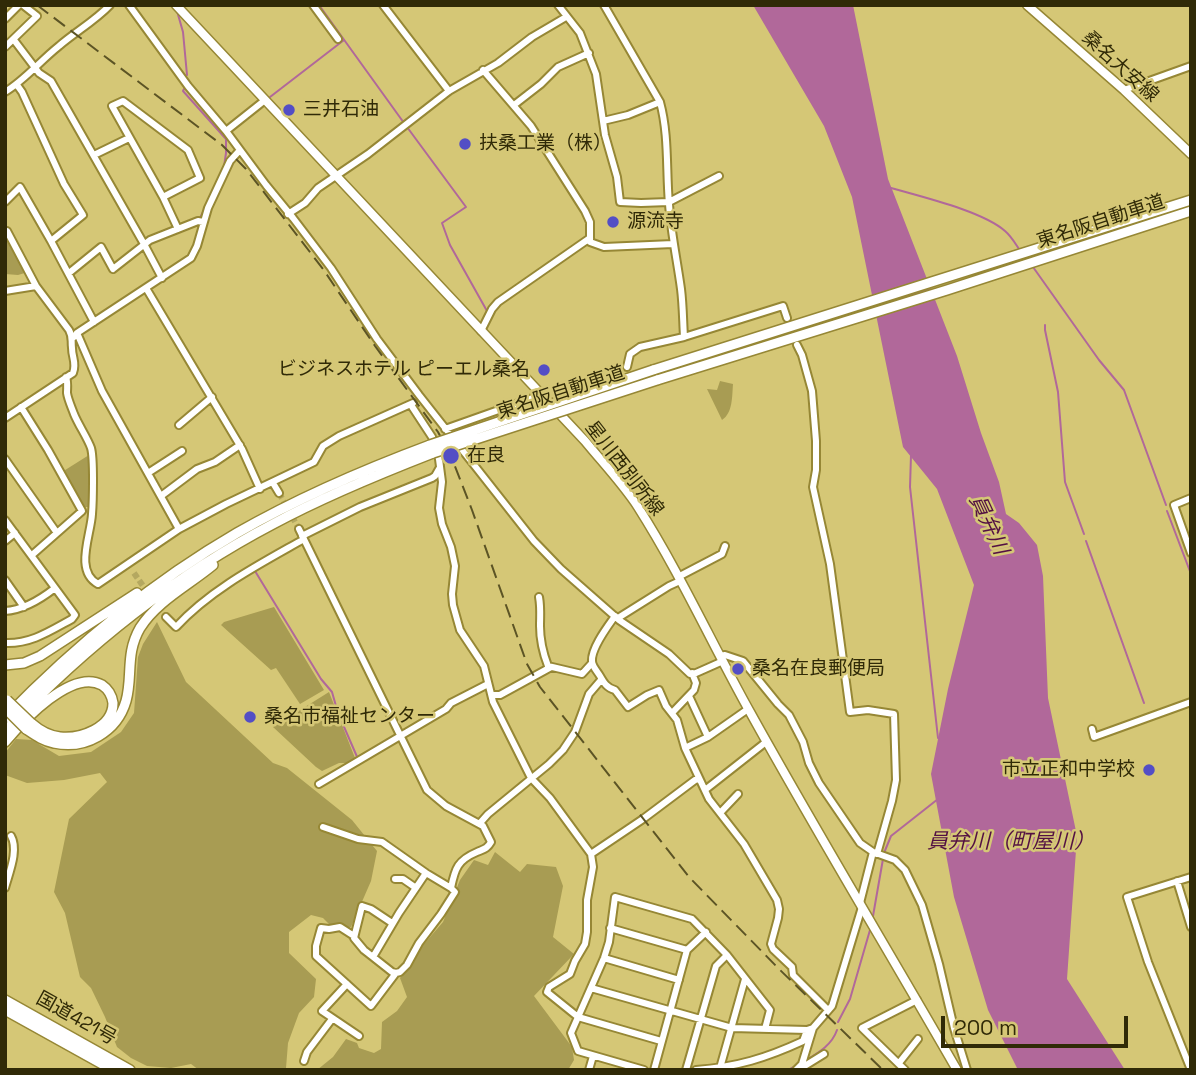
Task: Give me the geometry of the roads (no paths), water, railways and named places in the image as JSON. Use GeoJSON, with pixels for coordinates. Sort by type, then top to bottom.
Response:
{"type":"FeatureCollection","features":[{"type":"Feature","properties":{"kind":"highway","name":"東名阪自動車道"},"geometry":{"type":"LineString","coordinates":[[432,449],[657,380],[1048,244],[1191,200]]}},
{"type":"Feature","properties":{"kind":"highway","name":"東名阪自動車道"},"geometry":{"type":"LineString","coordinates":[[5,718],[108,622],[169,577],[238,538],[432,449],[653,370],[1052,256],[1191,211]]}},
{"type":"Feature","properties":{"kind":"highway","name":"東名阪自動車道"},"geometry":{"type":"LineString","coordinates":[[5,732],[53,683],[114,630],[238,538]]}},
{"type":"Feature","properties":{"kind":"highway"},"geometry":{"type":"LineString","coordinates":[[5,665],[24,663],[40,656],[197,554],[238,538]]}},
{"type":"Feature","properties":{"kind":"highway"},"geometry":{"type":"LineString","coordinates":[[6,702],[45,740],[69,745],[79,744],[93,740],[106,731],[121,714],[131,653],[141,627],[152,613],[238,538]]}},
{"type":"Feature","properties":{"kind":"highway"},"geometry":{"type":"LineString","coordinates":[[5,742],[48,700],[75,684],[99,683],[111,696],[113,703],[108,717],[85,734],[60,737],[28,726]]}},
{"type":"Feature","properties":{"kind":"highway","name":"国道421号"},"geometry":{"type":"LineString","coordinates":[[5,1000],[130,1070]]}},
{"type":"Feature","properties":{"kind":"highway","name":"国道421号"},"geometry":{"type":"LineString","coordinates":[[5,1010],[113,1070]]}},
{"type":"Feature","properties":{"kind":"main road","name":"星川西別所線"},"geometry":{"type":"LineString","coordinates":[[176,5],[585,441],[636,505],[679,579],[794,793],[957,1070]]}},
{"type":"Feature","properties":{"kind":"main road","name":"桑名大安線"},"geometry":{"type":"LineString","coordinates":[[1027,5],[1124,90],[1191,154]]}},
{"type":"Feature","properties":{"kind":"street"},"geometry":{"type":"LineString","coordinates":[[5,19],[21,5],[37,16],[5,47]]}},
{"type":"Feature","properties":{"kind":"street"},"geometry":{"type":"LineString","coordinates":[[5,92],[17,85],[60,44],[110,5]]}},
{"type":"Feature","properties":{"kind":"street"},"geometry":{"type":"LineString","coordinates":[[129,5],[188,86],[331,268],[377,339],[419,395],[534,541],[561,569],[631,629],[669,654],[690,674],[725,655],[743,661],[789,715],[803,742],[809,763],[828,797],[860,843],[895,860],[905,870],[922,905],[967,1070]]}},
{"type":"Feature","properties":{"kind":"street"},"geometry":{"type":"LineString","coordinates":[[313,5],[338,39]]}},
{"type":"Feature","properties":{"kind":"street"},"geometry":{"type":"LineString","coordinates":[[383,5],[449,91]]}},
{"type":"Feature","properties":{"kind":"street"},"geometry":{"type":"LineString","coordinates":[[558,5],[580,33],[596,74],[605,135],[617,177],[620,202],[669,202],[719,176]]}},
{"type":"Feature","properties":{"kind":"street"},"geometry":{"type":"LineString","coordinates":[[604,5],[660,102],[664,118],[669,202],[684,337]]}},
{"type":"Feature","properties":{"kind":"street"},"geometry":{"type":"LineString","coordinates":[[288,214],[305,203],[318,188],[368,154],[449,91],[498,63],[532,37],[566,17]]}},
{"type":"Feature","properties":{"kind":"street"},"geometry":{"type":"LineString","coordinates":[[13,40],[39,73],[51,80],[162,278]]}},
{"type":"Feature","properties":{"kind":"street"},"geometry":{"type":"LineString","coordinates":[[514,105],[558,67],[589,52]]}},
{"type":"Feature","properties":{"kind":"street"},"geometry":{"type":"LineString","coordinates":[[1124,90],[1191,66]]}},
{"type":"Feature","properties":{"kind":"street"},"geometry":{"type":"LineString","coordinates":[[483,70],[531,126],[585,211],[590,222],[590,242],[604,247],[673,244]]}},
{"type":"Feature","properties":{"kind":"street"},"geometry":{"type":"LineString","coordinates":[[17,85],[64,184],[83,215],[51,241]]}},
{"type":"Feature","properties":{"kind":"street"},"geometry":{"type":"LineString","coordinates":[[226,131],[265,100]]}},
{"type":"Feature","properties":{"kind":"street"},"geometry":{"type":"LineString","coordinates":[[163,197],[200,178],[188,150],[123,101],[112,106],[178,229]]}},
{"type":"Feature","properties":{"kind":"street"},"geometry":{"type":"LineString","coordinates":[[603,121],[628,115],[660,102]]}},
{"type":"Feature","properties":{"kind":"street"},"geometry":{"type":"LineString","coordinates":[[94,155],[129,138]]}},
{"type":"Feature","properties":{"kind":"street"},"geometry":{"type":"LineString","coordinates":[[5,418],[73,373],[75,368],[72,348],[75,335],[191,258],[208,208],[230,161],[240,150]]}},
{"type":"Feature","properties":{"kind":"street"},"geometry":{"type":"LineString","coordinates":[[5,202],[20,187],[94,322]]}},
{"type":"Feature","properties":{"kind":"street"},"geometry":{"type":"LineString","coordinates":[[69,273],[101,247],[113,269],[150,240],[203,222]]}},
{"type":"Feature","properties":{"kind":"street"},"geometry":{"type":"LineString","coordinates":[[5,232],[36,286],[75,335],[102,391],[179,529]]}},
{"type":"Feature","properties":{"kind":"street"},"geometry":{"type":"LineString","coordinates":[[481,331],[498,302],[590,238]]}},
{"type":"Feature","properties":{"kind":"street"},"geometry":{"type":"LineString","coordinates":[[5,291],[36,286]]}},
{"type":"Feature","properties":{"kind":"street"},"geometry":{"type":"LineString","coordinates":[[146,288],[240,444],[260,489]]}},
{"type":"Feature","properties":{"kind":"street"},"geometry":{"type":"LineString","coordinates":[[628,367],[630,354],[640,347],[684,337],[783,306],[787,318]]}},
{"type":"Feature","properties":{"kind":"street"},"geometry":{"type":"LineString","coordinates":[[696,1070],[755,1061],[793,1046],[803,1041],[810,1029],[832,1006],[861,905],[879,854],[896,780],[894,713],[868,710],[850,712],[830,564],[814,487],[816,441],[811,391],[797,345]]}},
{"type":"Feature","properties":{"kind":"street"},"geometry":{"type":"LineString","coordinates":[[66,377],[67,393],[92,450],[93,510],[84,561],[86,571],[98,584],[179,529],[314,462],[323,446],[339,436],[411,405],[419,395]]}},
{"type":"Feature","properties":{"kind":"street"},"geometry":{"type":"LineString","coordinates":[[445,429],[541,395]]}},
{"type":"Feature","properties":{"kind":"street"},"geometry":{"type":"LineString","coordinates":[[179,425],[212,397]]}},
{"type":"Feature","properties":{"kind":"street"},"geometry":{"type":"LineString","coordinates":[[411,405],[432,437],[439,459],[442,482],[439,508],[455,566],[452,594],[460,630],[484,666],[493,702],[531,778],[550,798],[591,853],[593,873],[587,903],[585,944],[570,974],[547,990],[548,993],[578,1017],[661,1041]]}},
{"type":"Feature","properties":{"kind":"street"},"geometry":{"type":"LineString","coordinates":[[21,407],[82,511]]}},
{"type":"Feature","properties":{"kind":"street"},"geometry":{"type":"LineString","coordinates":[[161,496],[197,469],[215,462],[240,444]]}},
{"type":"Feature","properties":{"kind":"street"},"geometry":{"type":"LineString","coordinates":[[148,473],[182,451]]}},
{"type":"Feature","properties":{"kind":"street"},"geometry":{"type":"LineString","coordinates":[[5,459],[57,533]]}},
{"type":"Feature","properties":{"kind":"street"},"geometry":{"type":"LineString","coordinates":[[166,617],[174,629],[188,614],[301,534],[432,478],[440,468]]}},
{"type":"Feature","properties":{"kind":"street"},"geometry":{"type":"LineString","coordinates":[[272,483],[279,493]]}},
{"type":"Feature","properties":{"kind":"street"},"geometry":{"type":"LineString","coordinates":[[1191,498],[1174,505],[1191,553]]}},
{"type":"Feature","properties":{"kind":"street"},"geometry":{"type":"LineString","coordinates":[[32,555],[82,511],[93,510]]}},
{"type":"Feature","properties":{"kind":"street"},"geometry":{"type":"LineString","coordinates":[[5,520],[75,615],[34,639],[5,643]]}},
{"type":"Feature","properties":{"kind":"street"},"geometry":{"type":"LineString","coordinates":[[5,541],[15,533]]}},
{"type":"Feature","properties":{"kind":"street"},"geometry":{"type":"LineString","coordinates":[[301,534],[428,790],[446,806],[480,823],[486,829],[491,842],[456,867],[452,888]]}},
{"type":"Feature","properties":{"kind":"street"},"geometry":{"type":"LineString","coordinates":[[538,597],[542,648],[548,666],[582,674],[592,663],[600,639],[617,617],[722,554],[725,546]]}},
{"type":"Feature","properties":{"kind":"street"},"geometry":{"type":"LineString","coordinates":[[129,563],[134,573]]}},
{"type":"Feature","properties":{"kind":"street"},"geometry":{"type":"LineString","coordinates":[[5,580],[24,607]]}},
{"type":"Feature","properties":{"kind":"street"},"geometry":{"type":"LineString","coordinates":[[5,611],[24,607],[55,588]]}},
{"type":"Feature","properties":{"kind":"street"},"geometry":{"type":"LineString","coordinates":[[592,663],[601,680],[615,690],[628,707],[659,690],[682,734],[685,748],[709,799],[744,844],[777,900],[779,918],[771,940],[773,949],[792,967],[793,975],[828,1010]]}},
{"type":"Feature","properties":{"kind":"street"},"geometry":{"type":"LineString","coordinates":[[492,695],[500,695],[551,667]]}},
{"type":"Feature","properties":{"kind":"street"},"geometry":{"type":"LineString","coordinates":[[672,713],[694,691],[696,683],[692,673]]}},
{"type":"Feature","properties":{"kind":"street"},"geometry":{"type":"LineString","coordinates":[[480,823],[554,760],[570,740],[589,694],[601,680]]}},
{"type":"Feature","properties":{"kind":"street"},"geometry":{"type":"LineString","coordinates":[[320,784],[446,709],[451,703],[488,684]]}},
{"type":"Feature","properties":{"kind":"street"},"geometry":{"type":"LineString","coordinates":[[688,696],[708,737]]}},
{"type":"Feature","properties":{"kind":"street"},"geometry":{"type":"LineString","coordinates":[[1092,729],[1094,737],[1191,702]]}},
{"type":"Feature","properties":{"kind":"street"},"geometry":{"type":"LineString","coordinates":[[685,748],[708,737],[748,709]]}},
{"type":"Feature","properties":{"kind":"street"},"geometry":{"type":"LineString","coordinates":[[705,790],[766,742]]}},
{"type":"Feature","properties":{"kind":"street"},"geometry":{"type":"LineString","coordinates":[[591,853],[699,779]]}},
{"type":"Feature","properties":{"kind":"street"},"geometry":{"type":"LineString","coordinates":[[720,813],[738,794]]}},
{"type":"Feature","properties":{"kind":"street"},"geometry":{"type":"LineString","coordinates":[[323,827],[358,839],[382,842],[455,892],[407,965],[396,973],[371,1006],[316,956],[321,928],[340,927],[354,936]]}},
{"type":"Feature","properties":{"kind":"street"},"geometry":{"type":"LineString","coordinates":[[5,888],[14,851],[11,836]]}},
{"type":"Feature","properties":{"kind":"street"},"geometry":{"type":"LineString","coordinates":[[373,957],[426,873]]}},
{"type":"Feature","properties":{"kind":"street"},"geometry":{"type":"LineString","coordinates":[[1191,877],[1126,897],[1148,962],[1191,1070]]}},
{"type":"Feature","properties":{"kind":"street"},"geometry":{"type":"LineString","coordinates":[[395,879],[403,879],[416,888]]}},
{"type":"Feature","properties":{"kind":"street"},"geometry":{"type":"LineString","coordinates":[[1177,881],[1191,927]]}},
{"type":"Feature","properties":{"kind":"street"},"geometry":{"type":"LineString","coordinates":[[644,1070],[578,1051],[571,1033],[604,958],[615,897],[692,919],[727,955],[770,1010],[765,1029]]}},
{"type":"Feature","properties":{"kind":"street"},"geometry":{"type":"LineString","coordinates":[[392,923],[362,906],[354,936],[355,941],[373,957],[396,973]]}},
{"type":"Feature","properties":{"kind":"street"},"geometry":{"type":"LineString","coordinates":[[610,928],[687,950]]}},
{"type":"Feature","properties":{"kind":"street"},"geometry":{"type":"LineString","coordinates":[[654,1070],[687,950],[706,932]]}},
{"type":"Feature","properties":{"kind":"street"},"geometry":{"type":"LineString","coordinates":[[686,1070],[716,966],[727,955]]}},
{"type":"Feature","properties":{"kind":"street"},"geometry":{"type":"LineString","coordinates":[[604,958],[679,980]]}},
{"type":"Feature","properties":{"kind":"street"},"geometry":{"type":"LineString","coordinates":[[720,1068],[745,979]]}},
{"type":"Feature","properties":{"kind":"street"},"geometry":{"type":"LineString","coordinates":[[346,984],[322,1011],[359,1037]]}},
{"type":"Feature","properties":{"kind":"street"},"geometry":{"type":"LineString","coordinates":[[591,988],[732,1028],[810,1029]]}},
{"type":"Feature","properties":{"kind":"street"},"geometry":{"type":"LineString","coordinates":[[905,1070],[862,1028],[917,1000]]}},
{"type":"Feature","properties":{"kind":"street"},"geometry":{"type":"LineString","coordinates":[[304,1061],[307,1052],[332,1019]]}},
{"type":"Feature","properties":{"kind":"street"},"geometry":{"type":"LineString","coordinates":[[802,1066],[810,1029]]}},
{"type":"Feature","properties":{"kind":"street"},"geometry":{"type":"LineString","coordinates":[[899,1063],[918,1039]]}},
{"type":"Feature","properties":{"kind":"street"},"geometry":{"type":"LineString","coordinates":[[802,1066],[824,1054]]}},
{"type":"Feature","properties":{"kind":"street"},"geometry":{"type":"LineString","coordinates":[[589,1070],[593,1056]]}},
{"type":"Feature","properties":{"kind":"water","name":"員弁川（町屋川）"},"geometry":{"type":"Polygon","coordinates":[[[753,5],[853,5],[888,179],[957,356],[999,482],[1006,514],[1019,523],[1037,545],[1043,576],[1048,698],[1077,836],[1067,979],[1125,1070],[1018,1070],[988,1010],[954,897],[931,774],[948,689],[974,585],[937,489],[903,447],[852,197],[824,126],[753,5]]]}},
{"type":"Feature","properties":{"kind":"waterway"},"geometry":{"type":"LineString","coordinates":[[319,5],[404,123]]}},
{"type":"Feature","properties":{"kind":"waterway"},"geometry":{"type":"LineString","coordinates":[[177,11],[183,32],[187,75]]}},
{"type":"Feature","properties":{"kind":"waterway"},"geometry":{"type":"LineString","coordinates":[[270,97],[344,40]]}},
{"type":"Feature","properties":{"kind":"waterway"},"geometry":{"type":"LineString","coordinates":[[184,89],[226,139],[224,167]]}},
{"type":"Feature","properties":{"kind":"waterway"},"geometry":{"type":"LineString","coordinates":[[407,127],[466,207],[442,223],[450,245],[487,311]]}},
{"type":"Feature","properties":{"kind":"waterway"},"geometry":{"type":"LineString","coordinates":[[891,188],[982,217],[1005,231],[1019,249]]}},
{"type":"Feature","properties":{"kind":"waterway"},"geometry":{"type":"LineString","coordinates":[[200,218],[204,210]]}},
{"type":"Feature","properties":{"kind":"waterway"},"geometry":{"type":"LineString","coordinates":[[1033,267],[1099,360],[1124,390],[1166,505]]}},
{"type":"Feature","properties":{"kind":"waterway"},"geometry":{"type":"LineString","coordinates":[[1045,325],[1058,392],[1065,482],[1084,534]]}},
{"type":"Feature","properties":{"kind":"waterway"},"geometry":{"type":"LineString","coordinates":[[911,455],[910,487],[938,738]]}},
{"type":"Feature","properties":{"kind":"waterway"},"geometry":{"type":"LineString","coordinates":[[1167,511],[1191,574]]}},
{"type":"Feature","properties":{"kind":"waterway"},"geometry":{"type":"LineString","coordinates":[[1086,541],[1144,703]]}},
{"type":"Feature","properties":{"kind":"waterway"},"geometry":{"type":"LineString","coordinates":[[255,571],[321,679],[332,692],[358,759]]}},
{"type":"Feature","properties":{"kind":"waterway"},"geometry":{"type":"LineString","coordinates":[[884,853],[891,836],[938,799]]}},
{"type":"Feature","properties":{"kind":"waterway"},"geometry":{"type":"LineString","coordinates":[[873,916],[883,859]]}},
{"type":"Feature","properties":{"kind":"waterway"},"geometry":{"type":"LineString","coordinates":[[838,1022],[850,999],[870,930]]}},
{"type":"Feature","properties":{"kind":"waterway"},"geometry":{"type":"LineString","coordinates":[[805,1061],[820,1052],[837,1030]]}},
{"type":"Feature","properties":{"kind":"waterway"},"geometry":{"type":"LineString","coordinates":[[788,1070],[797,1065]]}},
{"type":"Feature","properties":{"kind":"tunnel"},"geometry":{"type":"LineString","coordinates":[[279,493],[299,529]]}},
{"type":"Feature","properties":{"kind":"tunnel"},"geometry":{"type":"LineString","coordinates":[[134,573],[148,593]]}},
{"type":"Feature","properties":{"kind":"railway"},"geometry":{"type":"LineString","coordinates":[[37,5],[222,145],[246,169],[323,269],[438,432],[451,456],[472,510],[527,664],[540,687],[689,877],[883,1070]]}},
{"type":"Feature","properties":{"kind":"place","name":"三井石油"},"geometry":{"type":"Point","coordinates":[289,110]}},
{"type":"Feature","properties":{"kind":"place","name":"扶桑工業（株）"},"geometry":{"type":"Point","coordinates":[465,144]}},
{"type":"Feature","properties":{"kind":"place","name":"源流寺"},"geometry":{"type":"Point","coordinates":[613,222]}},
{"type":"Feature","properties":{"kind":"place","name":"ビジネスホテル ピーエル桑名"},"geometry":{"type":"Point","coordinates":[544,370]}},
{"type":"Feature","properties":{"kind":"place","name":"在良"},"geometry":{"type":"Point","coordinates":[451,456]}},
{"type":"Feature","properties":{"kind":"place","name":"桑名在良郵便局"},"geometry":{"type":"Point","coordinates":[738,669]}},
{"type":"Feature","properties":{"kind":"place","name":"桑名市福祉センター"},"geometry":{"type":"Point","coordinates":[250,717]}},
{"type":"Feature","properties":{"kind":"place","name":"市立正和中学校"},"geometry":{"type":"Point","coordinates":[1149,770]}},
{"type":"Feature","properties":{"kind":"water label","name":"員弁川"},"geometry":{"type":"Point","coordinates":[988,525]}}]}
